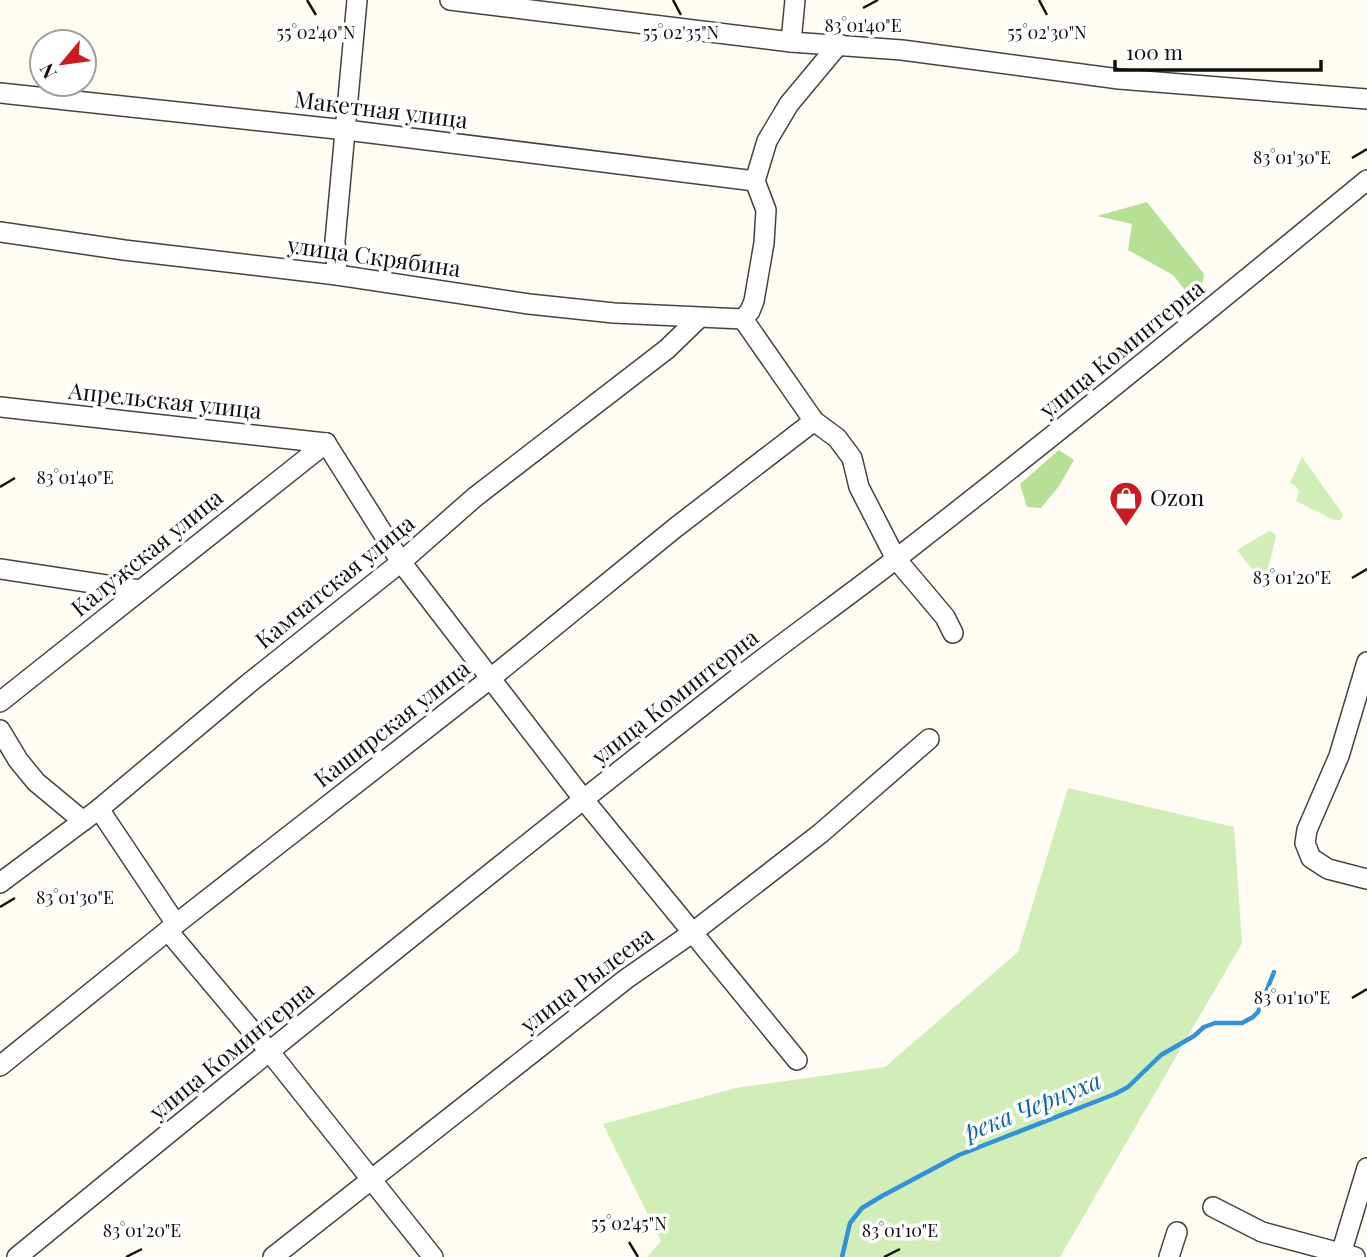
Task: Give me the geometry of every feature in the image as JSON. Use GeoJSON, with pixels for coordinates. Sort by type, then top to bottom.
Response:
{"type":"FeatureCollection","features":[{"type":"Feature","properties":{"kind":"street"},"geometry":{"type":"LineString","coordinates":[[337,275],[335,240],[357,0]]}},
{"type":"Feature","properties":{"kind":"street"},"geometry":{"type":"LineString","coordinates":[[450,0],[791,42],[902,50],[1119,79],[1367,99]]}},
{"type":"Feature","properties":{"kind":"street"},"geometry":{"type":"LineString","coordinates":[[791,42],[795,0]]}},
{"type":"Feature","properties":{"kind":"street"},"geometry":{"type":"LineString","coordinates":[[839,44],[789,104],[766,141],[755,181],[766,210],[764,243],[754,301],[743,319],[814,421],[837,438],[852,458],[859,487],[896,559],[945,617],[953,633]]}},
{"type":"Feature","properties":{"kind":"street","name":"Макетная улица"},"geometry":{"type":"LineString","coordinates":[[0,93],[346,130],[755,181]]}},
{"type":"Feature","properties":{"kind":"street","name":"улица Коминтерна"},"geometry":{"type":"LineString","coordinates":[[18,1257],[269,1051],[737,678],[896,559],[1196,322],[1367,180]]}},
{"type":"Feature","properties":{"kind":"street","name":"улица Скрябина"},"geometry":{"type":"LineString","coordinates":[[0,232],[124,250],[337,275],[529,304],[614,313],[743,319]]}},
{"type":"Feature","properties":{"kind":"street","name":"Камчатская улица"},"geometry":{"type":"LineString","coordinates":[[0,883],[91,815],[248,684],[401,562],[475,497],[656,358],[699,318]]}},
{"type":"Feature","properties":{"kind":"street","name":"Апрельская улица"},"geometry":{"type":"LineString","coordinates":[[0,407],[326,443]]}},
{"type":"Feature","properties":{"kind":"street","name":"Каширская улица"},"geometry":{"type":"LineString","coordinates":[[0,1066],[491,678],[675,528],[814,421]]}},
{"type":"Feature","properties":{"kind":"street"},"geometry":{"type":"LineString","coordinates":[[326,443],[401,562],[584,800],[797,1060]]}},
{"type":"Feature","properties":{"kind":"street","name":"Калужская улица"},"geometry":{"type":"LineString","coordinates":[[0,702],[326,443]]}},
{"type":"Feature","properties":{"kind":"street"},"geometry":{"type":"LineString","coordinates":[[0,569],[139,590]]}},
{"type":"Feature","properties":{"kind":"street"},"geometry":{"type":"LineString","coordinates":[[1367,662],[1339,756],[1307,830],[1305,843],[1311,858],[1328,869],[1367,879]]}},
{"type":"Feature","properties":{"kind":"street"},"geometry":{"type":"LineString","coordinates":[[0,730],[18,760],[36,782],[91,815],[172,928],[433,1257]]}},
{"type":"Feature","properties":{"kind":"street","name":"улица Рылеева"},"geometry":{"type":"LineString","coordinates":[[273,1257],[626,979],[692,933],[821,833],[929,739]]}},
{"type":"Feature","properties":{"kind":"street"},"geometry":{"type":"LineString","coordinates":[[1213,1208],[1262,1232],[1345,1256],[1367,1168]]}},
{"type":"Feature","properties":{"kind":"street"},"geometry":{"type":"LineString","coordinates":[[1169,1257],[1177,1232]]}},
{"type":"Feature","properties":{"kind":"green space"},"geometry":{"type":"Polygon","coordinates":[[[1147,202],[1204,274],[1201,291],[1185,290],[1173,275],[1128,250],[1132,224],[1097,216],[1147,202]]]}},
{"type":"Feature","properties":{"kind":"green space"},"geometry":{"type":"Polygon","coordinates":[[[1059,450],[1074,460],[1059,486],[1041,508],[1027,507],[1020,484],[1059,450]]]}},
{"type":"Feature","properties":{"kind":"green space"},"geometry":{"type":"Polygon","coordinates":[[[1302,457],[1342,513],[1340,520],[1334,520],[1296,501],[1299,491],[1290,483],[1302,457]]]}},
{"type":"Feature","properties":{"kind":"green space"},"geometry":{"type":"Polygon","coordinates":[[[1269,531],[1276,537],[1266,576],[1261,579],[1237,550],[1269,531]]]}},
{"type":"Feature","properties":{"kind":"green space"},"geometry":{"type":"Polygon","coordinates":[[[1068,788],[1234,827],[1242,943],[1060,1257],[647,1257],[661,1241],[603,1124],[736,1088],[885,1067],[1018,952],[1068,788]]]}},
{"type":"Feature","properties":{"kind":"waterway","name":"река Чернуха"},"geometry":{"type":"LineString","coordinates":[[842,1257],[850,1223],[862,1208],[959,1155],[1115,1094],[1128,1087],[1161,1055],[1204,1027],[1215,1023],[1242,1023],[1253,1017],[1258,1012],[1274,972]]}},
{"type":"Feature","properties":{"kind":"place","name":"Ozon"},"geometry":{"type":"Point","coordinates":[1126,528]}}]}
